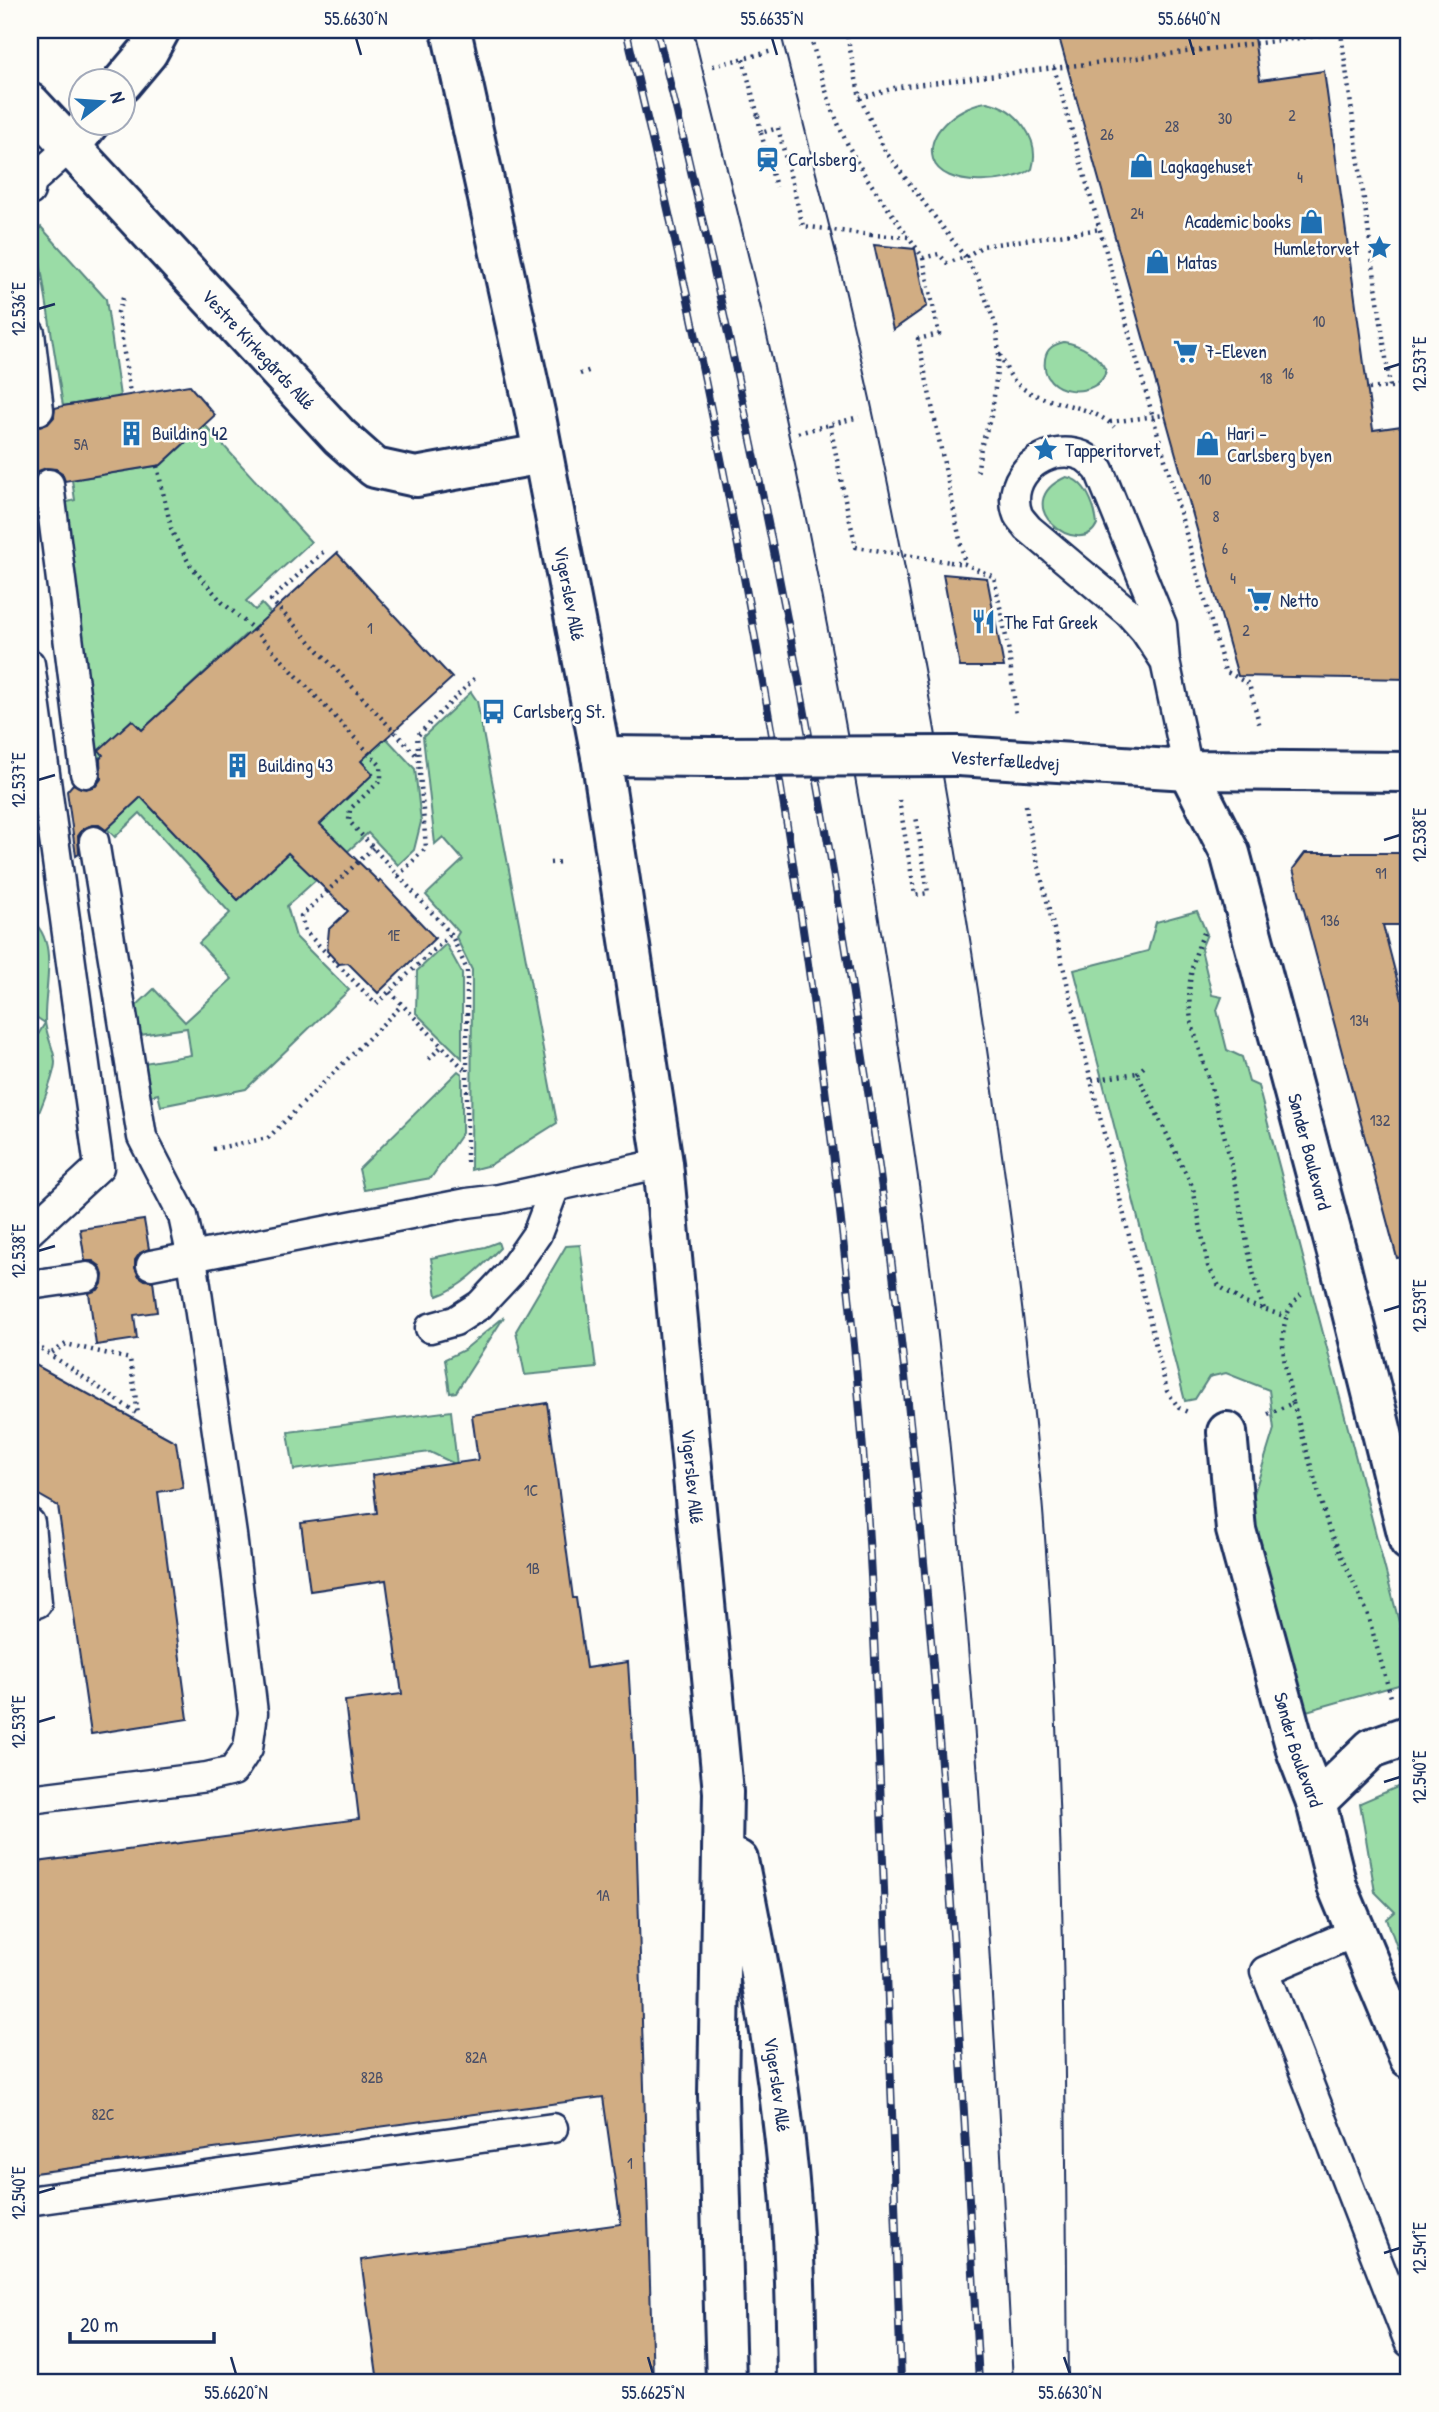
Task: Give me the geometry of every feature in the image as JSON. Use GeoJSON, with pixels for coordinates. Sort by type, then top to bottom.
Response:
{"type":"FeatureCollection","features":[{"type":"Feature","properties":{"kind":"street"},"geometry":{"type":"LineString","coordinates":[[136,66],[148,52],[160,30]]}},
{"type":"Feature","properties":{"kind":"street","name":"Vigerslev Allé"},"geometry":{"type":"LineString","coordinates":[[451,30],[542,454],[601,756],[663,1163],[723,1792],[764,1990],[789,2171],[797,2382]]}},
{"type":"Feature","properties":{"kind":"street","name":"Vestre Kirkegårds Allé"},"geometry":{"type":"LineString","coordinates":[[30,103],[66,126]]}},
{"type":"Feature","properties":{"kind":"street","name":"Vestre Kirkegårds Allé"},"geometry":{"type":"LineString","coordinates":[[81,136],[340,437],[375,468],[416,477],[542,454]]}},
{"type":"Feature","properties":{"kind":"street","name":"Vesterfælledvej"},"geometry":{"type":"LineString","coordinates":[[601,756],[958,756],[1021,762],[1188,770],[1409,772]]}},
{"type":"Feature","properties":{"kind":"street","name":"Sønder Boulevard"},"geometry":{"type":"LineString","coordinates":[[1188,770],[1230,853],[1340,1264],[1409,1541]]}},
{"type":"Feature","properties":{"kind":"street","name":"Sønder Boulevard"},"geometry":{"type":"LineString","coordinates":[[1227,1432],[1236,1530],[1297,1754],[1316,1802],[1337,1886],[1409,2058]]}},
{"type":"Feature","properties":{"kind":"street"},"geometry":{"type":"LineString","coordinates":[[1316,1802],[1372,1748],[1406,1736]]}},
{"type":"Feature","properties":{"kind":"street","name":"Vigerslev Allé"},"geometry":{"type":"LineString","coordinates":[[723,1792],[718,2095],[726,2382]]}},
{"type":"Feature","properties":{"kind":"lane"},"geometry":{"type":"LineString","coordinates":[[30,184],[79,136]]}},
{"type":"Feature","properties":{"kind":"lane"},"geometry":{"type":"LineString","coordinates":[[30,333],[39,410]]}},
{"type":"Feature","properties":{"kind":"lane"},"geometry":{"type":"LineString","coordinates":[[1165,661],[1129,613],[1028,528],[1018,514],[1016,496],[1020,478],[1033,462],[1049,455],[1069,452],[1085,457],[1099,470],[1162,625],[1165,661],[1188,770]]}},
{"type":"Feature","properties":{"kind":"lane"},"geometry":{"type":"LineString","coordinates":[[49,484],[85,773]]}},
{"type":"Feature","properties":{"kind":"lane"},"geometry":{"type":"LineString","coordinates":[[30,664],[99,1167],[30,1231]]}},
{"type":"Feature","properties":{"kind":"lane"},"geometry":{"type":"LineString","coordinates":[[30,1799],[206,1777],[233,1771],[248,1748],[253,1713],[232,1535],[192,1258],[183,1216],[142,1137],[94,841]]}},
{"type":"Feature","properties":{"kind":"lane"},"geometry":{"type":"LineString","coordinates":[[151,1265],[499,1199],[663,1163]]}},
{"type":"Feature","properties":{"kind":"lane"},"geometry":{"type":"LineString","coordinates":[[430,1328],[456,1321],[480,1305],[510,1273],[537,1234],[555,1187]]}},
{"type":"Feature","properties":{"kind":"lane"},"geometry":{"type":"LineString","coordinates":[[30,1285],[87,1277]]}},
{"type":"Feature","properties":{"kind":"lane"},"geometry":{"type":"LineString","coordinates":[[30,1523],[37,1603],[30,1604]]}},
{"type":"Feature","properties":{"kind":"lane"},"geometry":{"type":"LineString","coordinates":[[1356,1932],[1265,1971],[1409,2342]]}},
{"type":"Feature","properties":{"kind":"lane"},"geometry":{"type":"LineString","coordinates":[[30,2202],[553,2128]]}},
{"type":"Feature","properties":{"kind":"path"},"geometry":{"type":"LineString","coordinates":[[809,30],[832,110],[849,146],[867,179],[923,258],[939,334],[918,339],[965,564]]}},
{"type":"Feature","properties":{"kind":"path"},"geometry":{"type":"LineString","coordinates":[[846,30],[860,98],[885,151],[978,278],[996,326],[999,354]]}},
{"type":"Feature","properties":{"kind":"path"},"geometry":{"type":"LineString","coordinates":[[860,98],[898,87],[1371,30]]}},
{"type":"Feature","properties":{"kind":"path"},"geometry":{"type":"LineString","coordinates":[[1341,33],[1390,387]]}},
{"type":"Feature","properties":{"kind":"path"},"geometry":{"type":"LineString","coordinates":[[713,66],[773,51]]}},
{"type":"Feature","properties":{"kind":"path"},"geometry":{"type":"LineString","coordinates":[[743,59],[776,187]]}},
{"type":"Feature","properties":{"kind":"path"},"geometry":{"type":"LineString","coordinates":[[1054,68],[1225,671],[1249,684],[1271,770]]}},
{"type":"Feature","properties":{"kind":"path"},"geometry":{"type":"LineString","coordinates":[[761,133],[778,128],[803,226],[909,237]]}},
{"type":"Feature","properties":{"kind":"path"},"geometry":{"type":"LineString","coordinates":[[923,258],[939,254],[947,262],[965,257],[983,246],[1101,229]]}},
{"type":"Feature","properties":{"kind":"path"},"geometry":{"type":"LineString","coordinates":[[124,298],[118,312],[130,394]]}},
{"type":"Feature","properties":{"kind":"path"},"geometry":{"type":"LineString","coordinates":[[580,374],[590,370]]}},
{"type":"Feature","properties":{"kind":"path"},"geometry":{"type":"LineString","coordinates":[[1368,389],[1409,385]]}},
{"type":"Feature","properties":{"kind":"path"},"geometry":{"type":"LineString","coordinates":[[1110,422],[1165,415]]}},
{"type":"Feature","properties":{"kind":"path"},"geometry":{"type":"LineString","coordinates":[[798,433],[859,417]]}},
{"type":"Feature","properties":{"kind":"path"},"geometry":{"type":"LineString","coordinates":[[830,425],[856,547],[965,564],[993,577],[1009,652],[1028,823],[1167,1391],[1179,1408],[1227,1432],[1293,1403]]}},
{"type":"Feature","properties":{"kind":"path"},"geometry":{"type":"LineString","coordinates":[[157,466],[172,532],[190,565],[222,602],[251,627],[382,766],[381,780],[350,809],[349,821],[451,934],[467,970],[467,1203]]}},
{"type":"Feature","properties":{"kind":"path"},"geometry":{"type":"LineString","coordinates":[[323,552],[271,600],[418,757]]}},
{"type":"Feature","properties":{"kind":"path"},"geometry":{"type":"LineString","coordinates":[[398,876],[426,848],[417,736],[475,678]]}},
{"type":"Feature","properties":{"kind":"path"},"geometry":{"type":"LineString","coordinates":[[901,814],[915,895],[928,892],[916,816]]}},
{"type":"Feature","properties":{"kind":"path"},"geometry":{"type":"LineString","coordinates":[[373,848],[301,916],[305,931],[376,1004],[451,934]]}},
{"type":"Feature","properties":{"kind":"path"},"geometry":{"type":"LineString","coordinates":[[550,863],[563,862]]}},
{"type":"Feature","properties":{"kind":"path"},"geometry":{"type":"LineString","coordinates":[[1248,920],[1205,931],[1191,965],[1188,1002],[1233,1169],[1254,1281],[1264,1308]]}},
{"type":"Feature","properties":{"kind":"path"},"geometry":{"type":"LineString","coordinates":[[390,992],[466,1071]]}},
{"type":"Feature","properties":{"kind":"path"},"geometry":{"type":"LineString","coordinates":[[213,1149],[268,1138],[402,1004]]}},
{"type":"Feature","properties":{"kind":"path"},"geometry":{"type":"LineString","coordinates":[[429,1059],[442,1045]]}},
{"type":"Feature","properties":{"kind":"path"},"geometry":{"type":"LineString","coordinates":[[1092,1080],[1137,1073],[1145,1066]]}},
{"type":"Feature","properties":{"kind":"path"},"geometry":{"type":"LineString","coordinates":[[1137,1073],[1193,1188],[1208,1266],[1219,1286],[1245,1303],[1287,1317]]}},
{"type":"Feature","properties":{"kind":"path"},"geometry":{"type":"LineString","coordinates":[[1340,1264],[1297,1299],[1287,1317],[1283,1338],[1284,1351],[1293,1403],[1328,1526],[1367,1612],[1406,1736]]}},
{"type":"Feature","properties":{"kind":"path"},"geometry":{"type":"LineString","coordinates":[[30,1341],[138,1413],[130,1359],[66,1344],[50,1354]]}},
{"type":"Feature","properties":{"kind":"green space"},"geometry":{"type":"Polygon","coordinates":[[[987,102],[1008,111],[1024,126],[1033,147],[1032,169],[994,181],[963,180],[949,176],[939,169],[933,159],[935,138],[948,120],[958,113],[987,102]]]}},
{"type":"Feature","properties":{"kind":"green space"},"geometry":{"type":"Polygon","coordinates":[[[41,227],[106,299],[120,396],[63,406],[38,249],[30,238],[41,227]]]}},
{"type":"Feature","properties":{"kind":"green space"},"geometry":{"type":"Polygon","coordinates":[[[1064,342],[1083,348],[1103,366],[1106,371],[1093,387],[1071,390],[1051,381],[1046,372],[1047,352],[1064,342]]]}},
{"type":"Feature","properties":{"kind":"green space"},"geometry":{"type":"Polygon","coordinates":[[[205,425],[311,542],[246,601],[255,610],[262,604],[415,769],[421,822],[414,850],[398,865],[368,833],[287,906],[296,937],[349,990],[246,1089],[161,1106],[158,1094],[150,1096],[144,1063],[191,1055],[187,1028],[140,1035],[136,1006],[154,989],[185,1022],[232,979],[199,943],[230,913],[140,813],[115,837],[107,829],[141,797],[238,900],[373,774],[245,635],[142,730],[132,720],[100,750],[103,755],[93,765],[61,504],[75,500],[72,480],[161,465],[205,425]]]}},
{"type":"Feature","properties":{"kind":"green space"},"geometry":{"type":"Polygon","coordinates":[[[1066,477],[1079,483],[1092,502],[1097,524],[1089,534],[1077,536],[1064,533],[1045,513],[1043,501],[1049,488],[1066,477]]]}},
{"type":"Feature","properties":{"kind":"green space"},"geometry":{"type":"Polygon","coordinates":[[[471,692],[477,701],[557,1123],[490,1165],[471,1170],[472,970],[456,937],[459,932],[426,895],[463,860],[443,837],[435,844],[423,737],[471,692]]]}},
{"type":"Feature","properties":{"kind":"green space"},"geometry":{"type":"Polygon","coordinates":[[[1197,911],[1207,934],[1201,949],[1212,995],[1222,997],[1217,1010],[1227,1050],[1242,1057],[1249,1082],[1258,1086],[1409,1660],[1409,1682],[1296,1714],[1244,1526],[1274,1429],[1269,1390],[1226,1373],[1209,1377],[1195,1399],[1185,1401],[1074,970],[1148,951],[1156,922],[1197,911]]]}},
{"type":"Feature","properties":{"kind":"green space"},"geometry":{"type":"Polygon","coordinates":[[[30,919],[45,939],[48,952],[45,1020],[55,1062],[49,1086],[30,1132],[30,1048],[45,1023],[30,1013],[30,919]]]}},
{"type":"Feature","properties":{"kind":"green space"},"geometry":{"type":"Polygon","coordinates":[[[446,944],[462,973],[462,1058],[416,1013],[417,971],[446,944]]]}},
{"type":"Feature","properties":{"kind":"green space"},"geometry":{"type":"Polygon","coordinates":[[[458,1071],[462,1074],[462,1133],[431,1178],[364,1190],[359,1169],[458,1071]]]}},
{"type":"Feature","properties":{"kind":"green space"},"geometry":{"type":"Polygon","coordinates":[[[498,1242],[500,1248],[478,1269],[463,1282],[437,1296],[431,1258],[498,1242]]]}},
{"type":"Feature","properties":{"kind":"green space"},"geometry":{"type":"Polygon","coordinates":[[[580,1245],[596,1368],[525,1375],[516,1331],[566,1246],[580,1245]]]}},
{"type":"Feature","properties":{"kind":"green space"},"geometry":{"type":"Polygon","coordinates":[[[504,1317],[456,1392],[450,1393],[445,1359],[464,1350],[504,1317]]]}},
{"type":"Feature","properties":{"kind":"green space"},"geometry":{"type":"Polygon","coordinates":[[[451,1411],[457,1465],[430,1452],[294,1470],[288,1432],[451,1411]]]}},
{"type":"Feature","properties":{"kind":"green space"},"geometry":{"type":"Polygon","coordinates":[[[1409,1782],[1409,1981],[1387,1919],[1395,1912],[1375,1892],[1360,1803],[1409,1782]]]}},
{"type":"Feature","properties":{"kind":"building"},"geometry":{"type":"Polygon","coordinates":[[[1057,30],[1253,30],[1260,80],[1324,71],[1373,430],[1409,425],[1409,679],[1238,676],[1057,30]]]}},
{"type":"Feature","properties":{"kind":"building"},"geometry":{"type":"Polygon","coordinates":[[[874,245],[915,249],[927,306],[893,330],[874,245]]]}},
{"type":"Feature","properties":{"kind":"building","name":"Building 42"},"geometry":{"type":"Polygon","coordinates":[[[189,385],[215,415],[161,465],[65,481],[62,473],[46,468],[38,471],[33,478],[33,486],[30,487],[30,423],[40,427],[48,424],[54,417],[55,408],[63,406],[189,385]]]}},
{"type":"Feature","properties":{"kind":"building"},"geometry":{"type":"Polygon","coordinates":[[[337,553],[452,678],[361,761],[373,774],[320,824],[379,882],[380,880],[435,938],[378,993],[348,963],[339,964],[327,951],[329,929],[348,911],[288,853],[238,900],[141,797],[106,830],[99,825],[83,829],[78,836],[79,854],[76,856],[67,791],[73,784],[86,789],[96,786],[101,779],[100,759],[103,755],[99,750],[132,720],[142,730],[337,553]]]}},
{"type":"Feature","properties":{"kind":"building"},"geometry":{"type":"Polygon","coordinates":[[[943,574],[987,578],[1004,667],[960,667],[943,574]]]}},
{"type":"Feature","properties":{"kind":"building"},"geometry":{"type":"Polygon","coordinates":[[[1305,853],[1409,853],[1409,925],[1383,925],[1409,1026],[1409,1256],[1397,1258],[1293,869],[1305,853]]]}},
{"type":"Feature","properties":{"kind":"building"},"geometry":{"type":"Polygon","coordinates":[[[144,1220],[149,1249],[140,1253],[135,1260],[135,1268],[139,1276],[153,1281],[157,1312],[134,1315],[137,1339],[96,1345],[89,1293],[98,1290],[103,1275],[100,1266],[93,1261],[85,1261],[80,1229],[144,1220]]]}},
{"type":"Feature","properties":{"kind":"building"},"geometry":{"type":"Polygon","coordinates":[[[30,1362],[176,1442],[183,1488],[158,1492],[188,1719],[91,1734],[58,1506],[30,1490],[30,1362]]]}},
{"type":"Feature","properties":{"kind":"building"},"geometry":{"type":"Polygon","coordinates":[[[547,1403],[573,1598],[576,1598],[586,1668],[628,1662],[634,1759],[653,2382],[378,2382],[361,2260],[621,2224],[603,2097],[34,2173],[33,2155],[30,2155],[30,1863],[359,1819],[345,1701],[402,1694],[386,1580],[310,1591],[301,1523],[377,1513],[372,1475],[478,1460],[472,1415],[547,1403]]]}},
{"type":"Feature","properties":{"kind":"tram line"},"geometry":{"type":"LineString","coordinates":[[693,30],[761,309],[816,567],[878,914],[923,1216],[953,1474],[975,1733],[1013,2382]]}},
{"type":"Feature","properties":{"kind":"tram line"},"geometry":{"type":"LineString","coordinates":[[780,30],[844,285],[905,565],[970,942],[1018,1273],[1043,1511],[1056,1729],[1063,1946],[1068,2382]]}},
{"type":"Feature","properties":{"kind":"railway"},"geometry":{"type":"LineString","coordinates":[[626,30],[700,355],[763,683],[791,848],[836,1179],[860,1406],[872,1590],[901,2382]]}},
{"type":"Feature","properties":{"kind":"railway"},"geometry":{"type":"LineString","coordinates":[[657,30],[723,312],[783,596],[835,881],[879,1167],[915,1470],[942,1774],[979,2382]]}},
{"type":"Feature","properties":{"kind":"place","name":"Carlsberg"},"geometry":{"type":"Point","coordinates":[768,159]}},
{"type":"Feature","properties":{"kind":"place","name":"Lagkagehuset"},"geometry":{"type":"Point","coordinates":[1141,166]}},
{"type":"Feature","properties":{"kind":"place","name":"Academic books"},"geometry":{"type":"Point","coordinates":[1311,221]}},
{"type":"Feature","properties":{"kind":"place","name":"Humletorvet"},"geometry":{"type":"Point","coordinates":[1379,248]}},
{"type":"Feature","properties":{"kind":"place","name":"Matas"},"geometry":{"type":"Point","coordinates":[1157,262]}},
{"type":"Feature","properties":{"kind":"place","name":"7-Eleven"},"geometry":{"type":"Point","coordinates":[1185,351]}},
{"type":"Feature","properties":{"kind":"place","name":"Building 42"},"geometry":{"type":"Point","coordinates":[132,433]}},
{"type":"Feature","properties":{"kind":"place","name":"Hari - Carlsberg byen"},"geometry":{"type":"Point","coordinates":[1207,444]}},
{"type":"Feature","properties":{"kind":"place","name":"Tapperitorvet"},"geometry":{"type":"Point","coordinates":[1045,450]}},
{"type":"Feature","properties":{"kind":"place","name":"Netto"},"geometry":{"type":"Point","coordinates":[1260,600]}},
{"type":"Feature","properties":{"kind":"place","name":"The Fat Greek"},"geometry":{"type":"Point","coordinates":[984,622]}},
{"type":"Feature","properties":{"kind":"place","name":"Carlsberg St."},"geometry":{"type":"Point","coordinates":[493,711]}},
{"type":"Feature","properties":{"kind":"place","name":"Building 43"},"geometry":{"type":"Point","coordinates":[238,765]}}]}
